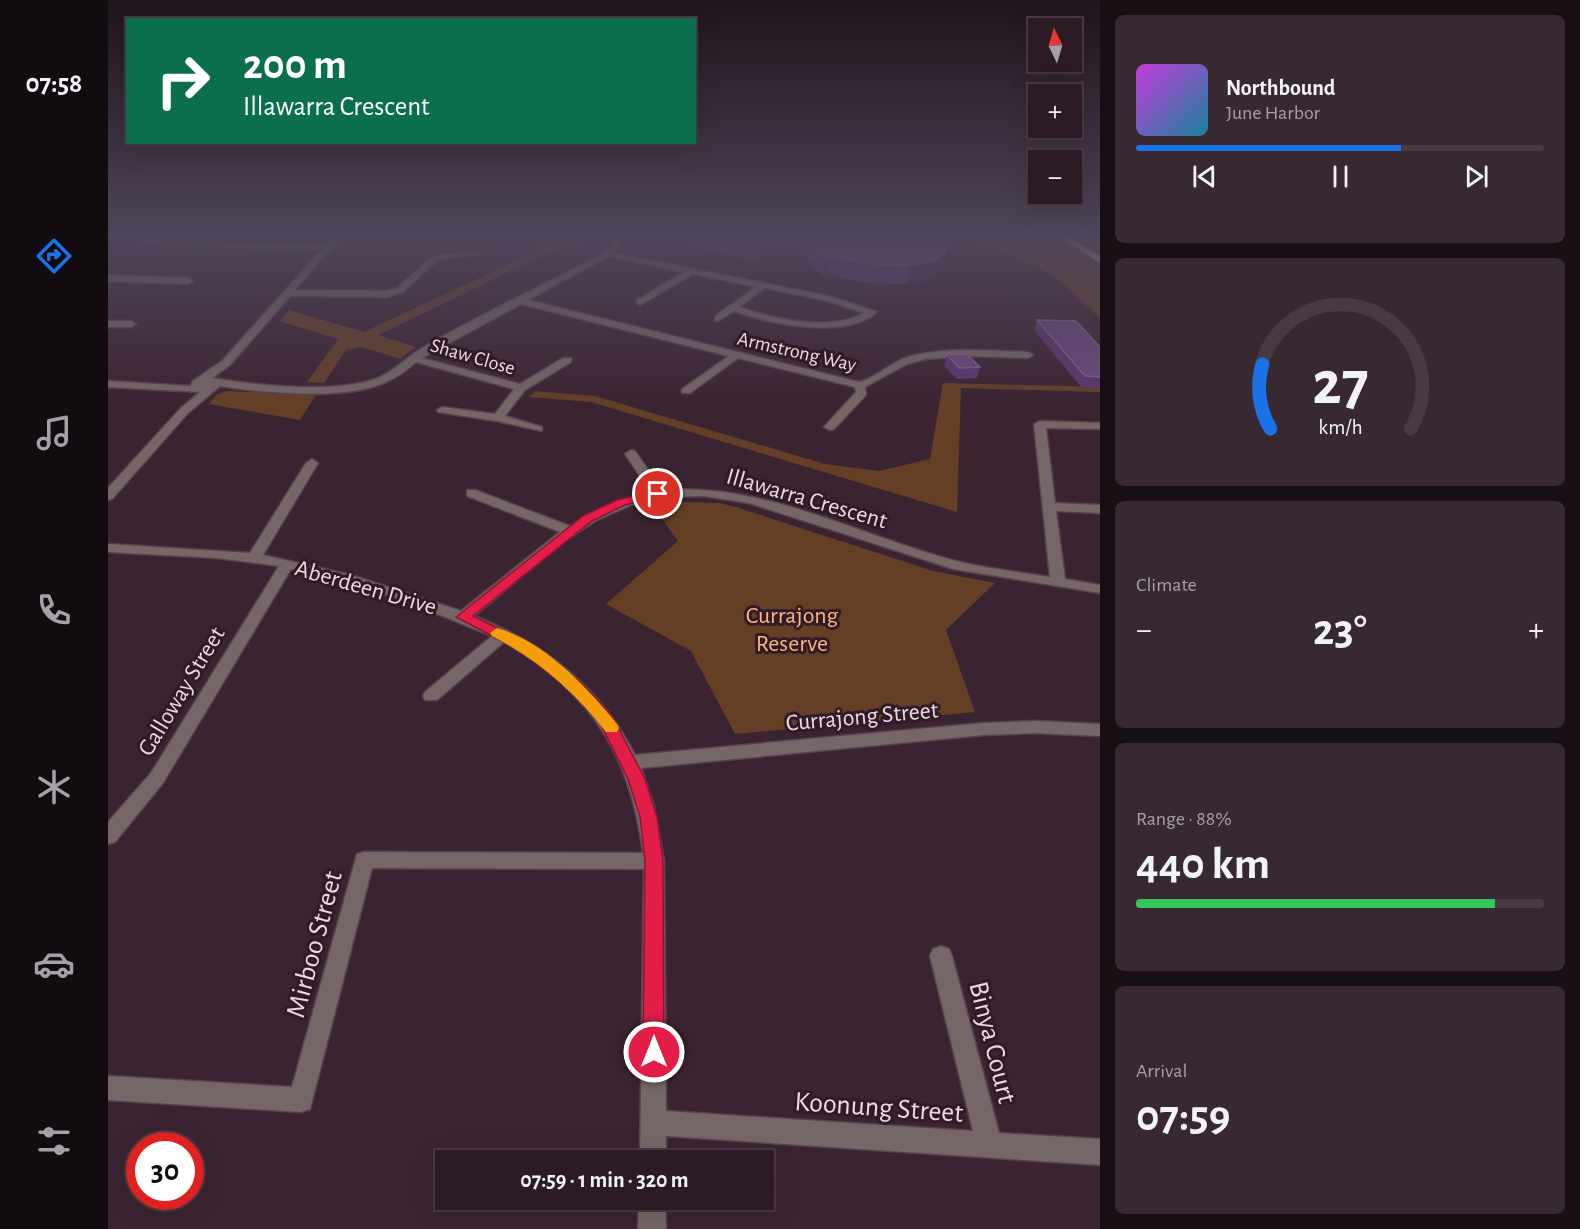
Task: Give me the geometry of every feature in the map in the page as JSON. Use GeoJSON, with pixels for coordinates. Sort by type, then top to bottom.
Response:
{"type":"FeatureCollection","features":[{"type":"Feature","properties":{"kind":"street"},"geometry":{"type":"LineString","coordinates":[[184,411],[197,386],[226,363],[288,293],[387,294],[396,291]]}},
{"type":"Feature","properties":{"kind":"street"},"geometry":{"type":"LineString","coordinates":[[108,384],[350,388],[386,379],[416,359],[425,350],[539,291]]}},
{"type":"Feature","properties":{"kind":"street"},"geometry":{"type":"LineString","coordinates":[[640,302],[658,291]]}},
{"type":"Feature","properties":{"kind":"street"},"geometry":{"type":"LineString","coordinates":[[718,318],[756,291]]}},
{"type":"Feature","properties":{"kind":"street"},"geometry":{"type":"LineString","coordinates":[[734,308],[815,325],[856,321],[872,312],[848,303],[794,291]]}},
{"type":"Feature","properties":{"kind":"street","name":"Armstrong Way"},"geometry":{"type":"LineString","coordinates":[[521,301],[859,385],[873,383],[895,365],[926,356],[959,353],[1028,355]]}},
{"type":"Feature","properties":{"kind":"street"},"geometry":{"type":"LineString","coordinates":[[108,324],[131,324]]}},
{"type":"Feature","properties":{"kind":"street"},"geometry":{"type":"LineString","coordinates":[[686,391],[736,355]]}},
{"type":"Feature","properties":{"kind":"street","name":"Shaw Close"},"geometry":{"type":"LineString","coordinates":[[416,359],[521,388]]}},
{"type":"Feature","properties":{"kind":"street","name":"Shaw Close"},"geometry":{"type":"LineString","coordinates":[[498,418],[521,388],[567,360]]}},
{"type":"Feature","properties":{"kind":"street"},"geometry":{"type":"LineString","coordinates":[[108,496],[184,411],[213,386],[226,363]]}},
{"type":"Feature","properties":{"kind":"street"},"geometry":{"type":"LineString","coordinates":[[830,427],[860,396],[862,393],[859,385]]}},
{"type":"Feature","properties":{"kind":"street"},"geometry":{"type":"LineString","coordinates":[[442,410],[498,418],[538,429]]}},
{"type":"Feature","properties":{"kind":"street"},"geometry":{"type":"LineString","coordinates":[[1058,582],[1040,424],[1100,426]]}},
{"type":"Feature","properties":{"kind":"street"},"geometry":{"type":"LineString","coordinates":[[630,454],[658,494]]}},
{"type":"Feature","properties":{"kind":"street"},"geometry":{"type":"LineString","coordinates":[[254,558],[312,463]]}},
{"type":"Feature","properties":{"kind":"street"},"geometry":{"type":"LineString","coordinates":[[471,493],[570,531]]}},
{"type":"Feature","properties":{"kind":"street","name":"Illawarra Crescent"},"geometry":{"type":"LineString","coordinates":[[463,617],[570,531],[604,509],[658,494],[695,493],[737,497],[943,562],[1100,589]]}},
{"type":"Feature","properties":{"kind":"street"},"geometry":{"type":"LineString","coordinates":[[1051,507],[1100,508]]}},
{"type":"Feature","properties":{"kind":"street","name":"Aberdeen Drive"},"geometry":{"type":"LineString","coordinates":[[108,548],[254,558],[345,578],[432,604],[463,617],[545,661],[575,685],[606,720],[628,762],[648,817],[654,861],[653,1150]]}},
{"type":"Feature","properties":{"kind":"street","name":"Galloway Street"},"geometry":{"type":"LineString","coordinates":[[108,836],[157,778],[287,565]]}},
{"type":"Feature","properties":{"kind":"street"},"geometry":{"type":"LineString","coordinates":[[430,696],[502,636]]}},
{"type":"Feature","properties":{"kind":"street","name":"Currajong Street"},"geometry":{"type":"LineString","coordinates":[[628,762],[984,729],[1035,727],[1100,730]]}},
{"type":"Feature","properties":{"kind":"street","name":"Mirboo Street"},"geometry":{"type":"LineString","coordinates":[[108,1088],[301,1100],[364,860],[654,861]]}},
{"type":"Feature","properties":{"kind":"street","name":"Binya Court"},"geometry":{"type":"LineString","coordinates":[[941,956],[989,1144]]}},
{"type":"Feature","properties":{"kind":"street","name":"Koonung Street"},"geometry":{"type":"LineString","coordinates":[[653,1123],[1100,1152]]}},
{"type":"Feature","properties":{"kind":"street"},"geometry":{"type":"LineString","coordinates":[[652,1210],[652,1229]]}},
{"type":"Feature","properties":{"kind":"green space"},"geometry":{"type":"Polygon","coordinates":[[[450,291],[469,291],[378,335],[416,347],[400,359],[362,347],[346,350],[324,383],[307,382],[338,339],[279,321],[289,310],[364,332],[450,291]]]}},
{"type":"Feature","properties":{"kind":"green space"},"geometry":{"type":"Polygon","coordinates":[[[1071,291],[1100,291],[1100,318],[1071,291]]]}},
{"type":"Feature","properties":{"kind":"green space"},"geometry":{"type":"Polygon","coordinates":[[[943,383],[1100,387],[1100,392],[961,388],[957,512],[591,402],[529,397],[535,391],[595,396],[825,464],[879,471],[930,459],[943,383]]]}},
{"type":"Feature","properties":{"kind":"green space"},"geometry":{"type":"Polygon","coordinates":[[[226,391],[316,395],[300,420],[209,404],[216,395],[226,391]]]}},
{"type":"Feature","properties":{"kind":"green space","name":"Currajong Reserve"},"geometry":{"type":"Polygon","coordinates":[[[677,502],[719,503],[739,508],[933,571],[995,583],[946,630],[975,712],[735,734],[691,651],[606,604],[678,541],[652,505],[677,502]]]}},
{"type":"Feature","properties":{"kind":"building"},"geometry":{"type":"Polygon","coordinates":[[[1037,320],[1076,321],[1100,347],[1100,377],[1085,376],[1037,320]]]}},
{"type":"Feature","properties":{"kind":"building"},"geometry":{"type":"Polygon","coordinates":[[[967,354],[980,367],[959,368],[947,355],[967,354]]]}},
{"type":"Feature","properties":{"kind":"slow traffic"},"geometry":{"type":"LineString","coordinates":[[497,633],[545,661],[575,685],[611,728]]}},
{"type":"Feature","properties":{"kind":"route"},"geometry":{"type":"LineString","coordinates":[[654,1052],[654,861],[648,817],[637,779],[617,737],[606,720],[575,685],[545,661],[513,640],[463,617],[587,518],[621,502],[658,494]]}}]}
